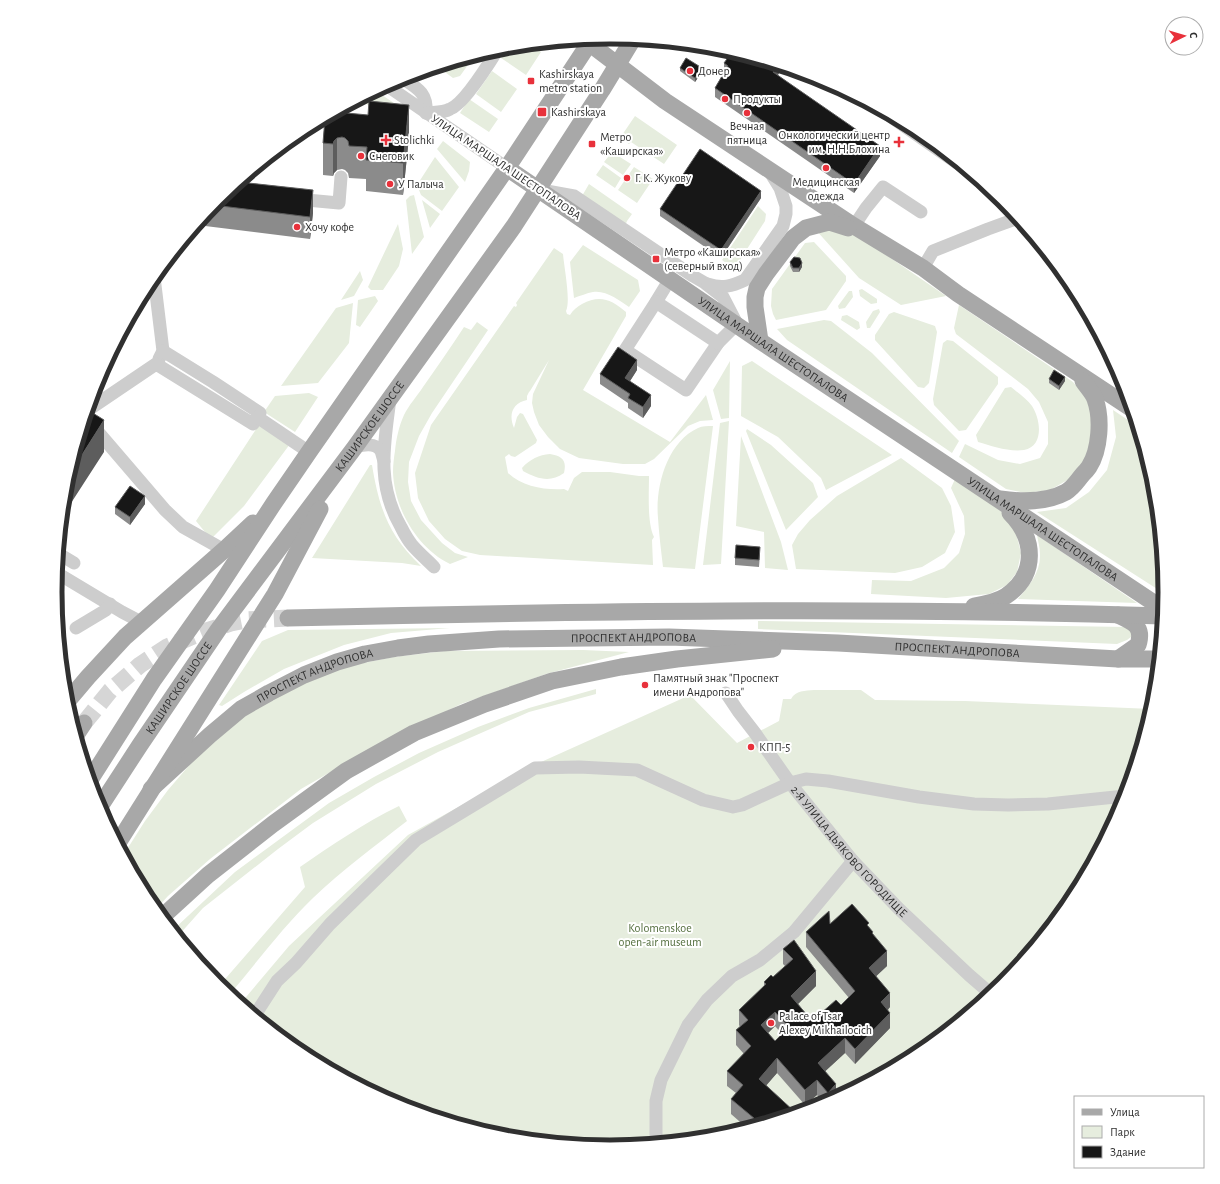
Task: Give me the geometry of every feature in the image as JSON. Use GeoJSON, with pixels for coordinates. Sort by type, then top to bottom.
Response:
{"type":"FeatureCollection","features":[{"type":"Feature","properties":{"kind":"main road"},"geometry":{"type":"LineString","coordinates":[[594,44],[660,97],[861,230],[923,268],[958,294],[1124,404]]}},
{"type":"Feature","properties":{"kind":"main road","name":"КАШИРСКОЕ ШОССЕ"},"geometry":{"type":"LineString","coordinates":[[93,774],[154,679],[217,590],[274,503],[508,168],[585,45]]}},
{"type":"Feature","properties":{"kind":"main road","name":"КАШИРСКОЕ ШОССЕ"},"geometry":{"type":"LineString","coordinates":[[104,801],[218,630],[354,449],[514,226],[539,189],[629,45]]}},
{"type":"Feature","properties":{"kind":"main road","name":"УЛИЦА МАРШАЛА ШЕСТОПАЛОВА"},"geometry":{"type":"LineString","coordinates":[[508,168],[760,341],[1158,605]]}},
{"type":"Feature","properties":{"kind":"main road"},"geometry":{"type":"LineString","coordinates":[[760,341],[755,307],[757,288],[793,238],[806,228],[815,224],[829,222],[861,230]]}},
{"type":"Feature","properties":{"kind":"main road"},"geometry":{"type":"LineString","coordinates":[[996,498],[1016,501],[1035,501],[1052,498],[1075,485],[1089,467],[1097,448],[1100,419],[1095,398],[1079,374]]}},
{"type":"Feature","properties":{"kind":"main road"},"geometry":{"type":"LineString","coordinates":[[121,838],[275,594],[354,449]]}},
{"type":"Feature","properties":{"kind":"main road"},"geometry":{"type":"LineString","coordinates":[[946,612],[990,603],[1006,597],[1018,586],[1025,576],[1030,562],[1025,534],[1018,521],[996,498]]}},
{"type":"Feature","properties":{"kind":"main road"},"geometry":{"type":"LineString","coordinates":[[72,695],[125,637],[224,550],[274,503]]}},
{"type":"Feature","properties":{"kind":"main road"},"geometry":{"type":"LineString","coordinates":[[288,618],[522,613],[836,610],[1157,616]]}},
{"type":"Feature","properties":{"kind":"main road"},"geometry":{"type":"LineString","coordinates":[[1117,614],[1135,624],[1139,630],[1138,645],[1118,659]]}},
{"type":"Feature","properties":{"kind":"main road","name":"ПРОСПЕКТ АНДРОПОВА"},"geometry":{"type":"LineString","coordinates":[[151,789],[241,709],[304,675],[337,662],[365,654],[429,644],[499,639],[669,637],[838,643],[1118,659],[1154,658]]}},
{"type":"Feature","properties":{"kind":"main road"},"geometry":{"type":"LineString","coordinates":[[166,913],[225,861],[346,771],[414,733],[485,704],[552,681],[621,667],[677,659],[838,643]]}},
{"type":"Feature","properties":{"kind":"street"},"geometry":{"type":"LineString","coordinates":[[408,83],[425,97],[427,106],[426,113],[446,111],[454,108],[460,102],[492,57]]}},
{"type":"Feature","properties":{"kind":"street","name":"УЛИЦА МАРШАЛА ШЕСТОПАЛОВА"},"geometry":{"type":"LineString","coordinates":[[392,90],[508,168]]}},
{"type":"Feature","properties":{"kind":"street"},"geometry":{"type":"LineString","coordinates":[[705,283],[726,287],[745,280],[783,226],[786,206],[780,188],[767,168]]}},
{"type":"Feature","properties":{"kind":"street"},"geometry":{"type":"LineString","coordinates":[[285,198],[339,203],[342,177]]}},
{"type":"Feature","properties":{"kind":"street"},"geometry":{"type":"LineString","coordinates":[[861,230],[866,208],[883,187],[921,212]]}},
{"type":"Feature","properties":{"kind":"street"},"geometry":{"type":"LineString","coordinates":[[539,189],[574,196],[705,283],[723,297],[736,324],[718,343],[686,390],[625,350],[670,279]]}},
{"type":"Feature","properties":{"kind":"street"},"geometry":{"type":"LineString","coordinates":[[923,268],[933,252],[1012,220]]}},
{"type":"Feature","properties":{"kind":"street"},"geometry":{"type":"LineString","coordinates":[[95,405],[156,364],[163,351],[155,286]]}},
{"type":"Feature","properties":{"kind":"street"},"geometry":{"type":"LineString","coordinates":[[656,302],[718,343]]}},
{"type":"Feature","properties":{"kind":"street"},"geometry":{"type":"LineString","coordinates":[[163,351],[213,382],[256,418]]}},
{"type":"Feature","properties":{"kind":"street"},"geometry":{"type":"LineString","coordinates":[[156,364],[256,418],[309,452]]}},
{"type":"Feature","properties":{"kind":"street"},"geometry":{"type":"LineString","coordinates":[[390,399],[385,438],[384,461],[386,492],[396,519],[412,545],[434,567]]}},
{"type":"Feature","properties":{"kind":"street"},"geometry":{"type":"LineString","coordinates":[[89,422],[165,510],[183,528],[224,550]]}},
{"type":"Feature","properties":{"kind":"street"},"geometry":{"type":"LineString","coordinates":[[354,449],[364,445],[376,446],[381,450],[384,461]]}},
{"type":"Feature","properties":{"kind":"street"},"geometry":{"type":"LineString","coordinates":[[63,556],[74,563]]}},
{"type":"Feature","properties":{"kind":"street"},"geometry":{"type":"LineString","coordinates":[[62,576],[141,622]]}},
{"type":"Feature","properties":{"kind":"street"},"geometry":{"type":"LineString","coordinates":[[76,628],[106,610],[110,604]]}},
{"type":"Feature","properties":{"kind":"street","name":"2-Я УЛИЦА ДЬЯКОВО ГОРОДИЩЕ"},"geometry":{"type":"LineString","coordinates":[[726,693],[790,783],[852,861],[899,909],[986,990]]}},
{"type":"Feature","properties":{"kind":"street"},"geometry":{"type":"LineString","coordinates":[[257,1011],[277,981],[296,963],[330,924],[416,840],[535,768],[579,767],[637,770],[703,800],[733,807],[742,805],[790,783],[806,779],[828,781],[919,797],[974,804],[1048,804],[1118,797]]}},
{"type":"Feature","properties":{"kind":"street"},"geometry":{"type":"LineString","coordinates":[[656,1138],[656,1101],[661,1080],[688,1025],[707,1000],[732,976],[760,960],[794,932],[852,861]]}},
{"type":"Feature","properties":{"kind":"green space"},"geometry":{"type":"Polygon","coordinates":[[[537,49],[541,52],[526,75],[501,58],[503,55],[537,49]]]}},
{"type":"Feature","properties":{"kind":"green space"},"geometry":{"type":"Polygon","coordinates":[[[470,63],[460,76],[453,78],[443,70],[470,63]]]}},
{"type":"Feature","properties":{"kind":"green space"},"geometry":{"type":"Polygon","coordinates":[[[492,71],[517,89],[501,112],[476,94],[492,71]]]}},
{"type":"Feature","properties":{"kind":"green space"},"geometry":{"type":"Polygon","coordinates":[[[382,95],[397,105],[370,107],[365,103],[382,95]]]}},
{"type":"Feature","properties":{"kind":"green space"},"geometry":{"type":"Polygon","coordinates":[[[469,99],[498,119],[489,132],[460,113],[469,99]]]}},
{"type":"Feature","properties":{"kind":"green space"},"geometry":{"type":"Polygon","coordinates":[[[635,116],[677,145],[664,164],[631,142],[629,144],[620,138],[635,116]]]}},
{"type":"Feature","properties":{"kind":"green space"},"geometry":{"type":"Polygon","coordinates":[[[443,141],[470,162],[469,171],[465,182],[437,149],[443,141]]]}},
{"type":"Feature","properties":{"kind":"green space"},"geometry":{"type":"Polygon","coordinates":[[[612,152],[631,164],[623,175],[604,162],[612,152]]]}},
{"type":"Feature","properties":{"kind":"green space"},"geometry":{"type":"Polygon","coordinates":[[[435,157],[459,187],[442,211],[421,195],[417,185],[435,157]]]}},
{"type":"Feature","properties":{"kind":"green space"},"geometry":{"type":"Polygon","coordinates":[[[603,165],[621,178],[615,188],[596,175],[603,165]]]}},
{"type":"Feature","properties":{"kind":"green space"},"geometry":{"type":"Polygon","coordinates":[[[634,167],[653,179],[637,203],[618,190],[634,167]]]}},
{"type":"Feature","properties":{"kind":"green space"},"geometry":{"type":"Polygon","coordinates":[[[589,184],[632,214],[625,226],[582,196],[589,184]]]}},
{"type":"Feature","properties":{"kind":"green space"},"geometry":{"type":"Polygon","coordinates":[[[414,195],[424,237],[412,254],[406,200],[410,196],[414,195]]]}},
{"type":"Feature","properties":{"kind":"green space"},"geometry":{"type":"Polygon","coordinates":[[[422,200],[440,214],[430,228],[422,200]]]}},
{"type":"Feature","properties":{"kind":"green space"},"geometry":{"type":"Polygon","coordinates":[[[758,206],[766,214],[765,221],[740,260],[733,264],[726,263],[722,260],[758,206]]]}},
{"type":"Feature","properties":{"kind":"green space"},"geometry":{"type":"Polygon","coordinates":[[[398,224],[403,249],[399,266],[383,290],[371,290],[368,287],[398,224]]]}},
{"type":"Feature","properties":{"kind":"green space"},"geometry":{"type":"Polygon","coordinates":[[[829,227],[860,237],[946,296],[901,305],[859,278],[815,229],[829,227]]]}},
{"type":"Feature","properties":{"kind":"green space"},"geometry":{"type":"Polygon","coordinates":[[[814,242],[846,276],[846,281],[826,310],[776,320],[771,306],[772,289],[805,243],[814,242]]]}},
{"type":"Feature","properties":{"kind":"green space"},"geometry":{"type":"Polygon","coordinates":[[[583,245],[638,280],[640,291],[629,307],[612,296],[598,292],[593,292],[574,298],[570,262],[583,245]]]}},
{"type":"Feature","properties":{"kind":"green space"},"geometry":{"type":"Polygon","coordinates":[[[554,248],[563,254],[568,292],[567,314],[570,315],[577,307],[594,299],[606,300],[616,304],[626,312],[626,316],[583,390],[670,442],[706,395],[713,420],[700,421],[688,426],[654,459],[645,464],[623,464],[579,458],[560,449],[548,437],[539,425],[534,412],[532,403],[533,394],[549,360],[529,392],[527,400],[522,401],[515,406],[513,410],[512,423],[514,428],[517,417],[520,413],[523,414],[537,440],[536,443],[515,457],[509,454],[505,457],[508,473],[520,482],[534,487],[564,489],[568,491],[574,478],[582,472],[610,472],[649,476],[649,516],[654,537],[652,540],[653,565],[480,555],[462,551],[445,539],[429,521],[418,498],[415,473],[431,425],[514,306],[516,307],[516,303],[554,248]]]}},
{"type":"Feature","properties":{"kind":"green space"},"geometry":{"type":"Polygon","coordinates":[[[360,271],[363,280],[354,296],[341,300],[360,271]]]}},
{"type":"Feature","properties":{"kind":"green space"},"geometry":{"type":"Polygon","coordinates":[[[862,289],[877,299],[877,303],[871,304],[860,296],[859,290],[862,289]]]}},
{"type":"Feature","properties":{"kind":"green space"},"geometry":{"type":"Polygon","coordinates":[[[849,291],[852,291],[853,297],[845,308],[839,309],[838,306],[849,291]]]}},
{"type":"Feature","properties":{"kind":"green space"},"geometry":{"type":"Polygon","coordinates":[[[375,296],[378,301],[360,327],[356,325],[358,300],[375,296]]]}},
{"type":"Feature","properties":{"kind":"green space"},"geometry":{"type":"Polygon","coordinates":[[[353,303],[349,343],[318,383],[281,386],[336,308],[353,303]]]}},
{"type":"Feature","properties":{"kind":"green space"},"geometry":{"type":"Polygon","coordinates":[[[959,305],[1073,382],[1085,396],[1092,413],[1094,433],[1084,465],[1071,478],[1050,490],[1025,493],[1006,489],[959,457],[965,444],[998,460],[1020,464],[1040,458],[1048,444],[1048,422],[1039,402],[1028,389],[956,334],[954,328],[959,305]]]}},
{"type":"Feature","properties":{"kind":"green space"},"geometry":{"type":"Polygon","coordinates":[[[879,309],[880,312],[870,328],[867,328],[866,322],[873,311],[879,309]]]}},
{"type":"Feature","properties":{"kind":"green space"},"geometry":{"type":"Polygon","coordinates":[[[894,312],[935,326],[937,332],[929,383],[924,388],[918,387],[875,340],[875,335],[889,314],[894,312]]]}},
{"type":"Feature","properties":{"kind":"green space"},"geometry":{"type":"Polygon","coordinates":[[[847,315],[859,322],[860,328],[857,330],[841,320],[842,316],[847,315]]]}},
{"type":"Feature","properties":{"kind":"green space"},"geometry":{"type":"Polygon","coordinates":[[[824,320],[831,321],[872,353],[959,441],[952,453],[787,340],[777,329],[824,320]]]}},
{"type":"Feature","properties":{"kind":"green space"},"geometry":{"type":"Polygon","coordinates":[[[477,322],[488,330],[432,413],[419,436],[409,462],[408,482],[411,501],[421,520],[442,543],[455,553],[468,557],[450,564],[427,548],[410,526],[403,513],[394,486],[393,472],[396,442],[402,419],[406,411],[464,327],[471,330],[477,322]]]}},
{"type":"Feature","properties":{"kind":"green space"},"geometry":{"type":"Polygon","coordinates":[[[947,340],[953,341],[998,377],[998,384],[966,430],[959,431],[934,405],[933,399],[943,343],[947,340]]]}},
{"type":"Feature","properties":{"kind":"green space"},"geometry":{"type":"Polygon","coordinates":[[[730,361],[729,418],[721,419],[713,390],[730,361]]]}},
{"type":"Feature","properties":{"kind":"green space"},"geometry":{"type":"Polygon","coordinates":[[[752,361],[892,455],[826,490],[821,478],[778,437],[741,416],[742,366],[752,361]]]}},
{"type":"Feature","properties":{"kind":"green space"},"geometry":{"type":"Polygon","coordinates":[[[1011,387],[1030,403],[1035,412],[1039,425],[1038,438],[1035,443],[1030,448],[1024,450],[994,447],[978,442],[976,435],[1005,388],[1011,387]]]}},
{"type":"Feature","properties":{"kind":"green space"},"geometry":{"type":"Polygon","coordinates":[[[309,393],[318,397],[295,432],[264,412],[275,396],[309,393]]]}},
{"type":"Feature","properties":{"kind":"green space"},"geometry":{"type":"Polygon","coordinates":[[[1113,410],[1131,422],[1139,450],[1153,520],[1157,556],[1158,589],[1037,512],[1066,508],[1089,492],[1107,470],[1116,437],[1113,410]]]}},
{"type":"Feature","properties":{"kind":"green space"},"geometry":{"type":"Polygon","coordinates":[[[729,421],[721,564],[703,565],[720,423],[729,421]]]}},
{"type":"Feature","properties":{"kind":"green space"},"geometry":{"type":"Polygon","coordinates":[[[260,423],[290,444],[244,506],[213,537],[209,537],[196,521],[260,423]]]}},
{"type":"Feature","properties":{"kind":"green space"},"geometry":{"type":"Polygon","coordinates":[[[713,426],[695,569],[663,567],[658,506],[661,480],[665,467],[671,454],[687,435],[700,427],[713,426]]]}},
{"type":"Feature","properties":{"kind":"green space"},"geometry":{"type":"Polygon","coordinates":[[[747,429],[771,445],[813,483],[818,497],[786,530],[746,431],[747,429]]]}},
{"type":"Feature","properties":{"kind":"green space"},"geometry":{"type":"Polygon","coordinates":[[[741,436],[781,542],[788,570],[765,568],[764,532],[736,526],[741,436]]]}},
{"type":"Feature","properties":{"kind":"green space"},"geometry":{"type":"Polygon","coordinates":[[[550,454],[563,459],[565,465],[564,473],[554,478],[544,479],[523,471],[522,468],[531,460],[538,456],[550,454]]]}},
{"type":"Feature","properties":{"kind":"green space"},"geometry":{"type":"Polygon","coordinates":[[[901,458],[942,488],[951,506],[955,532],[945,553],[922,567],[895,573],[796,569],[792,545],[798,534],[810,520],[837,496],[901,458]]]}},
{"type":"Feature","properties":{"kind":"green space"},"geometry":{"type":"Polygon","coordinates":[[[370,465],[372,465],[378,494],[387,520],[400,543],[421,566],[402,563],[312,558],[370,465]]]}},
{"type":"Feature","properties":{"kind":"green space"},"geometry":{"type":"Polygon","coordinates":[[[955,479],[1000,510],[1015,529],[1021,553],[1017,572],[1007,585],[989,594],[946,598],[871,594],[872,580],[911,581],[944,568],[959,553],[965,534],[964,516],[951,488],[955,479]]]}},
{"type":"Feature","properties":{"kind":"green space"},"geometry":{"type":"Polygon","coordinates":[[[1037,535],[1137,603],[1018,599],[1034,578],[1039,567],[1040,552],[1037,535]]]}},
{"type":"Feature","properties":{"kind":"green space"},"geometry":{"type":"Polygon","coordinates":[[[758,621],[1127,627],[1131,629],[1131,637],[1117,644],[758,629],[758,621]]]}},
{"type":"Feature","properties":{"kind":"green space"},"geometry":{"type":"Polygon","coordinates":[[[450,628],[391,633],[344,645],[284,669],[222,706],[219,705],[262,641],[288,630],[450,628]]]}},
{"type":"Feature","properties":{"kind":"green space"},"geometry":{"type":"Polygon","coordinates":[[[583,650],[629,652],[546,674],[461,704],[367,751],[301,789],[210,859],[160,905],[135,866],[127,850],[145,821],[168,790],[192,762],[253,708],[318,676],[358,664],[394,657],[445,651],[583,650]]]}},
{"type":"Feature","properties":{"kind":"green space"},"geometry":{"type":"Polygon","coordinates":[[[596,689],[596,694],[529,712],[438,752],[376,784],[313,823],[278,849],[203,908],[181,933],[176,927],[235,872],[329,803],[419,753],[478,727],[529,708],[596,689]]]}},
{"type":"Feature","properties":{"kind":"green space","name":"Kolomenskoe open-air museum"},"geometry":{"type":"Polygon","coordinates":[[[861,690],[875,700],[965,701],[1145,709],[1129,768],[1116,802],[1085,866],[1045,926],[1022,953],[971,1004],[944,1027],[884,1067],[820,1098],[786,1111],[752,1121],[682,1135],[646,1139],[574,1139],[538,1135],[468,1121],[434,1111],[400,1098],[336,1067],[276,1027],[244,999],[289,946],[408,835],[530,767],[690,695],[737,743],[779,721],[783,699],[791,699],[798,692],[861,690]]]}},
{"type":"Feature","properties":{"kind":"green space"},"geometry":{"type":"Polygon","coordinates":[[[399,806],[407,821],[347,868],[313,898],[281,933],[234,989],[224,980],[305,887],[300,867],[361,827],[399,806]]]}},
{"type":"Feature","properties":{"kind":"building"},"geometry":{"type":"Polygon","coordinates":[[[686,58],[702,68],[695,78],[680,68],[686,58]]]}},
{"type":"Feature","properties":{"kind":"building"},"geometry":{"type":"Polygon","coordinates":[[[728,58],[775,70],[773,72],[880,146],[854,184],[715,88],[728,66],[724,63],[728,58]]]}},
{"type":"Feature","properties":{"kind":"building"},"geometry":{"type":"Polygon","coordinates":[[[369,101],[409,105],[403,163],[366,160],[367,147],[349,146],[348,141],[342,137],[337,138],[333,144],[323,143],[324,124],[336,117],[344,113],[368,115],[369,101]]]}},
{"type":"Feature","properties":{"kind":"building"},"geometry":{"type":"Polygon","coordinates":[[[700,149],[761,191],[721,250],[660,209],[700,149]]]}},
{"type":"Feature","properties":{"kind":"building"},"geometry":{"type":"Polygon","coordinates":[[[246,183],[313,190],[310,217],[222,206],[246,183]]]}},
{"type":"Feature","properties":{"kind":"building"},"geometry":{"type":"Polygon","coordinates":[[[794,257],[800,258],[802,263],[799,268],[793,268],[790,262],[794,257]]]}},
{"type":"Feature","properties":{"kind":"building"},"geometry":{"type":"Polygon","coordinates":[[[618,347],[637,360],[625,378],[651,395],[643,407],[628,398],[630,394],[600,374],[618,347]]]}},
{"type":"Feature","properties":{"kind":"building"},"geometry":{"type":"Polygon","coordinates":[[[1054,370],[1065,377],[1059,386],[1049,379],[1054,370]]]}},
{"type":"Feature","properties":{"kind":"building"},"geometry":{"type":"Polygon","coordinates":[[[92,413],[104,420],[79,460],[92,413]]]}},
{"type":"Feature","properties":{"kind":"building"},"geometry":{"type":"Polygon","coordinates":[[[130,486],[145,496],[130,517],[115,507],[130,486]]]}},
{"type":"Feature","properties":{"kind":"building"},"geometry":{"type":"Polygon","coordinates":[[[736,545],[760,547],[759,560],[735,558],[736,545]]]}},
{"type":"Feature","properties":{"kind":"building","name":"Palace of Tsar Alexey Mikhailocich"},"geometry":{"type":"Polygon","coordinates":[[[852,904],[869,923],[867,925],[873,932],[872,933],[887,951],[869,968],[890,993],[881,1002],[890,1013],[855,1049],[845,1038],[818,1063],[836,1084],[828,1093],[817,1080],[805,1090],[777,1058],[759,1079],[792,1109],[753,1121],[755,1119],[731,1099],[743,1085],[727,1071],[751,1046],[736,1030],[748,1020],[739,1010],[766,984],[764,982],[771,975],[773,977],[793,959],[783,949],[794,940],[816,971],[791,996],[812,1021],[836,1000],[841,1005],[855,991],[806,932],[829,911],[830,924],[852,904]],[[775,1012],[761,1025],[775,1041],[789,1027],[775,1012]]]}},
{"type":"Feature","properties":{"kind":"tunnel"},"geometry":{"type":"LineString","coordinates":[[84,723],[110,691],[140,665],[167,647],[203,632],[231,623],[246,620],[288,618]]}},
{"type":"Feature","properties":{"kind":"place","name":"Донер"},"geometry":{"type":"Point","coordinates":[690,71]}},
{"type":"Feature","properties":{"kind":"place","name":"Kashirskaya metro station"},"geometry":{"type":"Point","coordinates":[531,81]}},
{"type":"Feature","properties":{"kind":"place","name":"Продукты"},"geometry":{"type":"Point","coordinates":[725,99]}},
{"type":"Feature","properties":{"kind":"place","name":"Kashirskaya"},"geometry":{"type":"Point","coordinates":[542,112]}},
{"type":"Feature","properties":{"kind":"place","name":"Вечная пятница"},"geometry":{"type":"Point","coordinates":[747,113]}},
{"type":"Feature","properties":{"kind":"place","name":"Stolichki"},"geometry":{"type":"Point","coordinates":[386,140]}},
{"type":"Feature","properties":{"kind":"place","name":"Онкологический центр им. Н.Н.Блохина"},"geometry":{"type":"Point","coordinates":[899,142]}},
{"type":"Feature","properties":{"kind":"place","name":"Метро «Каширская»"},"geometry":{"type":"Point","coordinates":[592,144]}},
{"type":"Feature","properties":{"kind":"place","name":"Снеговик"},"geometry":{"type":"Point","coordinates":[361,156]}},
{"type":"Feature","properties":{"kind":"place","name":"Медицинская одежда"},"geometry":{"type":"Point","coordinates":[826,168]}},
{"type":"Feature","properties":{"kind":"place","name":"Г. К. Жукову"},"geometry":{"type":"Point","coordinates":[627,178]}},
{"type":"Feature","properties":{"kind":"place","name":"У Палыча"},"geometry":{"type":"Point","coordinates":[390,184]}},
{"type":"Feature","properties":{"kind":"place","name":"Хочу кофе"},"geometry":{"type":"Point","coordinates":[297,227]}},
{"type":"Feature","properties":{"kind":"place","name":"Метро «Каширская» (северный вход)"},"geometry":{"type":"Point","coordinates":[656,259]}},
{"type":"Feature","properties":{"kind":"place","name":"Памятный знак \"Проспект имени Андропова\""},"geometry":{"type":"Point","coordinates":[645,685]}},
{"type":"Feature","properties":{"kind":"place","name":"КПП-5"},"geometry":{"type":"Point","coordinates":[751,747]}},
{"type":"Feature","properties":{"kind":"place","name":"Palace of Tsar Alexey Mikhailocich"},"geometry":{"type":"Point","coordinates":[771,1023]}}]}
